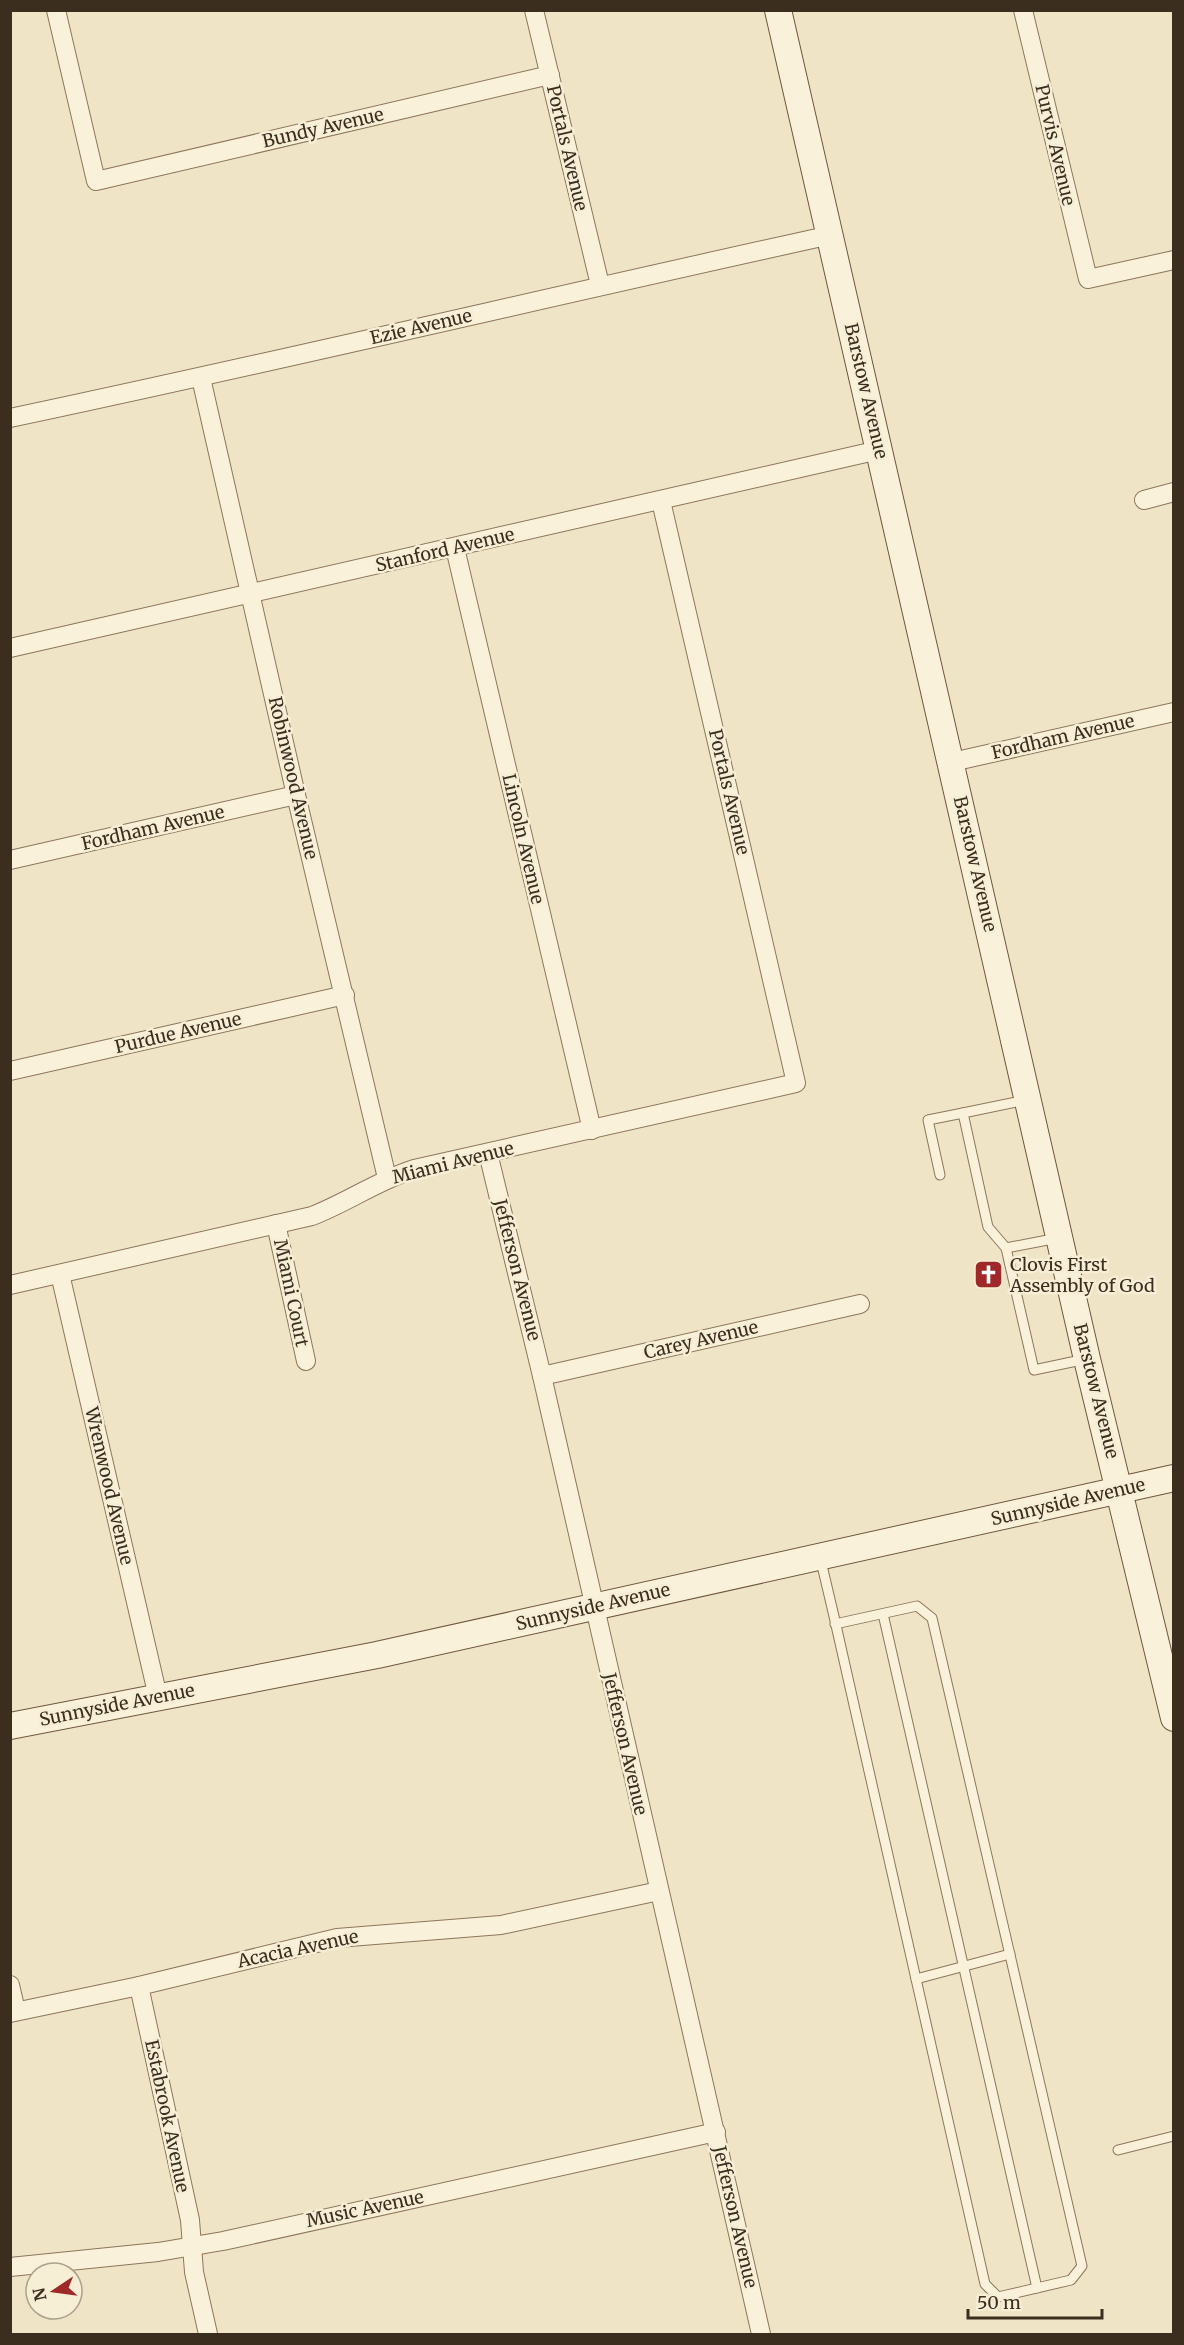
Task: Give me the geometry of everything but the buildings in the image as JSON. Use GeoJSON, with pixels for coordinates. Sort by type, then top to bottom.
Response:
{"type":"FeatureCollection","features":[{"type":"Feature","properties":{"kind":"main road","name":"Barstow Avenue"},"geometry":{"type":"LineString","coordinates":[[778,10],[1087,1359],[1173,1718]]}},
{"type":"Feature","properties":{"kind":"main road","name":"Sunnyside Avenue"},"geometry":{"type":"LineString","coordinates":[[10,1726],[312,1669],[1173,1478]]}},
{"type":"Feature","properties":{"kind":"street","name":"Bundy Avenue"},"geometry":{"type":"LineString","coordinates":[[56,10],[96,181],[550,75]]}},
{"type":"Feature","properties":{"kind":"street","name":"Portals Avenue"},"geometry":{"type":"LineString","coordinates":[[534,10],[600,285]]}},
{"type":"Feature","properties":{"kind":"street","name":"Purvis Avenue"},"geometry":{"type":"LineString","coordinates":[[1023,10],[1088,279],[1173,260]]}},
{"type":"Feature","properties":{"kind":"street","name":"Ezie Avenue"},"geometry":{"type":"LineString","coordinates":[[10,418],[201,378],[600,285],[831,235]]}},
{"type":"Feature","properties":{"kind":"street","name":"Robinwood Avenue"},"geometry":{"type":"LineString","coordinates":[[201,378],[296,795],[387,1178]]}},
{"type":"Feature","properties":{"kind":"street","name":"Stanford Avenue"},"geometry":{"type":"LineString","coordinates":[[10,648],[879,450]]}},
{"type":"Feature","properties":{"kind":"street"},"geometry":{"type":"LineString","coordinates":[[1144,500],[1173,492]]}},
{"type":"Feature","properties":{"kind":"street","name":"Portals Avenue"},"geometry":{"type":"LineString","coordinates":[[661,501],[796,1083]]}},
{"type":"Feature","properties":{"kind":"street","name":"Lincoln Avenue"},"geometry":{"type":"LineString","coordinates":[[455,548],[592,1130]]}},
{"type":"Feature","properties":{"kind":"street","name":"Fordham Avenue"},"geometry":{"type":"LineString","coordinates":[[952,762],[1173,712]]}},
{"type":"Feature","properties":{"kind":"street","name":"Fordham Avenue"},"geometry":{"type":"LineString","coordinates":[[10,860],[296,795]]}},
{"type":"Feature","properties":{"kind":"street","name":"Purdue Avenue"},"geometry":{"type":"LineString","coordinates":[[10,1071],[345,995]]}},
{"type":"Feature","properties":{"kind":"street","name":"Miami Avenue"},"geometry":{"type":"LineString","coordinates":[[10,1286],[312,1216],[341,1205],[387,1178],[414,1169],[796,1083]]}},
{"type":"Feature","properties":{"kind":"street","name":"Jefferson Avenue"},"geometry":{"type":"LineString","coordinates":[[488,1153],[542,1376],[761,2334]]}},
{"type":"Feature","properties":{"kind":"street","name":"Miami Court"},"geometry":{"type":"LineString","coordinates":[[276,1224],[306,1361]]}},
{"type":"Feature","properties":{"kind":"street","name":"Wrenwood Avenue"},"geometry":{"type":"LineString","coordinates":[[60,1274],[158,1697]]}},
{"type":"Feature","properties":{"kind":"street","name":"Carey Avenue"},"geometry":{"type":"LineString","coordinates":[[542,1376],[860,1304]]}},
{"type":"Feature","properties":{"kind":"street","name":"Acacia Avenue"},"geometry":{"type":"LineString","coordinates":[[14,2012],[139,1986],[338,1938],[501,1925],[659,1891]]}},
{"type":"Feature","properties":{"kind":"street"},"geometry":{"type":"LineString","coordinates":[[10,1985],[14,2012]]}},
{"type":"Feature","properties":{"kind":"street","name":"Estabrook Avenue"},"geometry":{"type":"LineString","coordinates":[[139,1986],[190,2220],[194,2272],[208,2334]]}},
{"type":"Feature","properties":{"kind":"street","name":"Music Avenue"},"geometry":{"type":"LineString","coordinates":[[10,2267],[192,2247],[716,2132]]}},
{"type":"Feature","properties":{"kind":"lane"},"geometry":{"type":"LineString","coordinates":[[940,1175],[928,1120],[1029,1099]]}},
{"type":"Feature","properties":{"kind":"lane"},"geometry":{"type":"LineString","coordinates":[[963,1113],[988,1227],[1006,1248],[1034,1370],[1087,1359]]}},
{"type":"Feature","properties":{"kind":"lane"},"geometry":{"type":"LineString","coordinates":[[1006,1248],[1060,1238]]}},
{"type":"Feature","properties":{"kind":"lane"},"geometry":{"type":"LineString","coordinates":[[820,1555],[835,1624],[985,2284],[998,2297],[1071,2280],[1082,2266],[932,1618],[917,1606],[835,1624]]}},
{"type":"Feature","properties":{"kind":"lane"},"geometry":{"type":"LineString","coordinates":[[883,1614],[1037,2288]]}},
{"type":"Feature","properties":{"kind":"lane"},"geometry":{"type":"LineString","coordinates":[[916,1979],[1010,1954]]}},
{"type":"Feature","properties":{"kind":"lane"},"geometry":{"type":"LineString","coordinates":[[1118,2150],[1173,2136]]}},
{"type":"Feature","properties":{"kind":"place","name":"Clovis First Assembly of God"},"geometry":{"type":"Point","coordinates":[989,1275]}}]}
